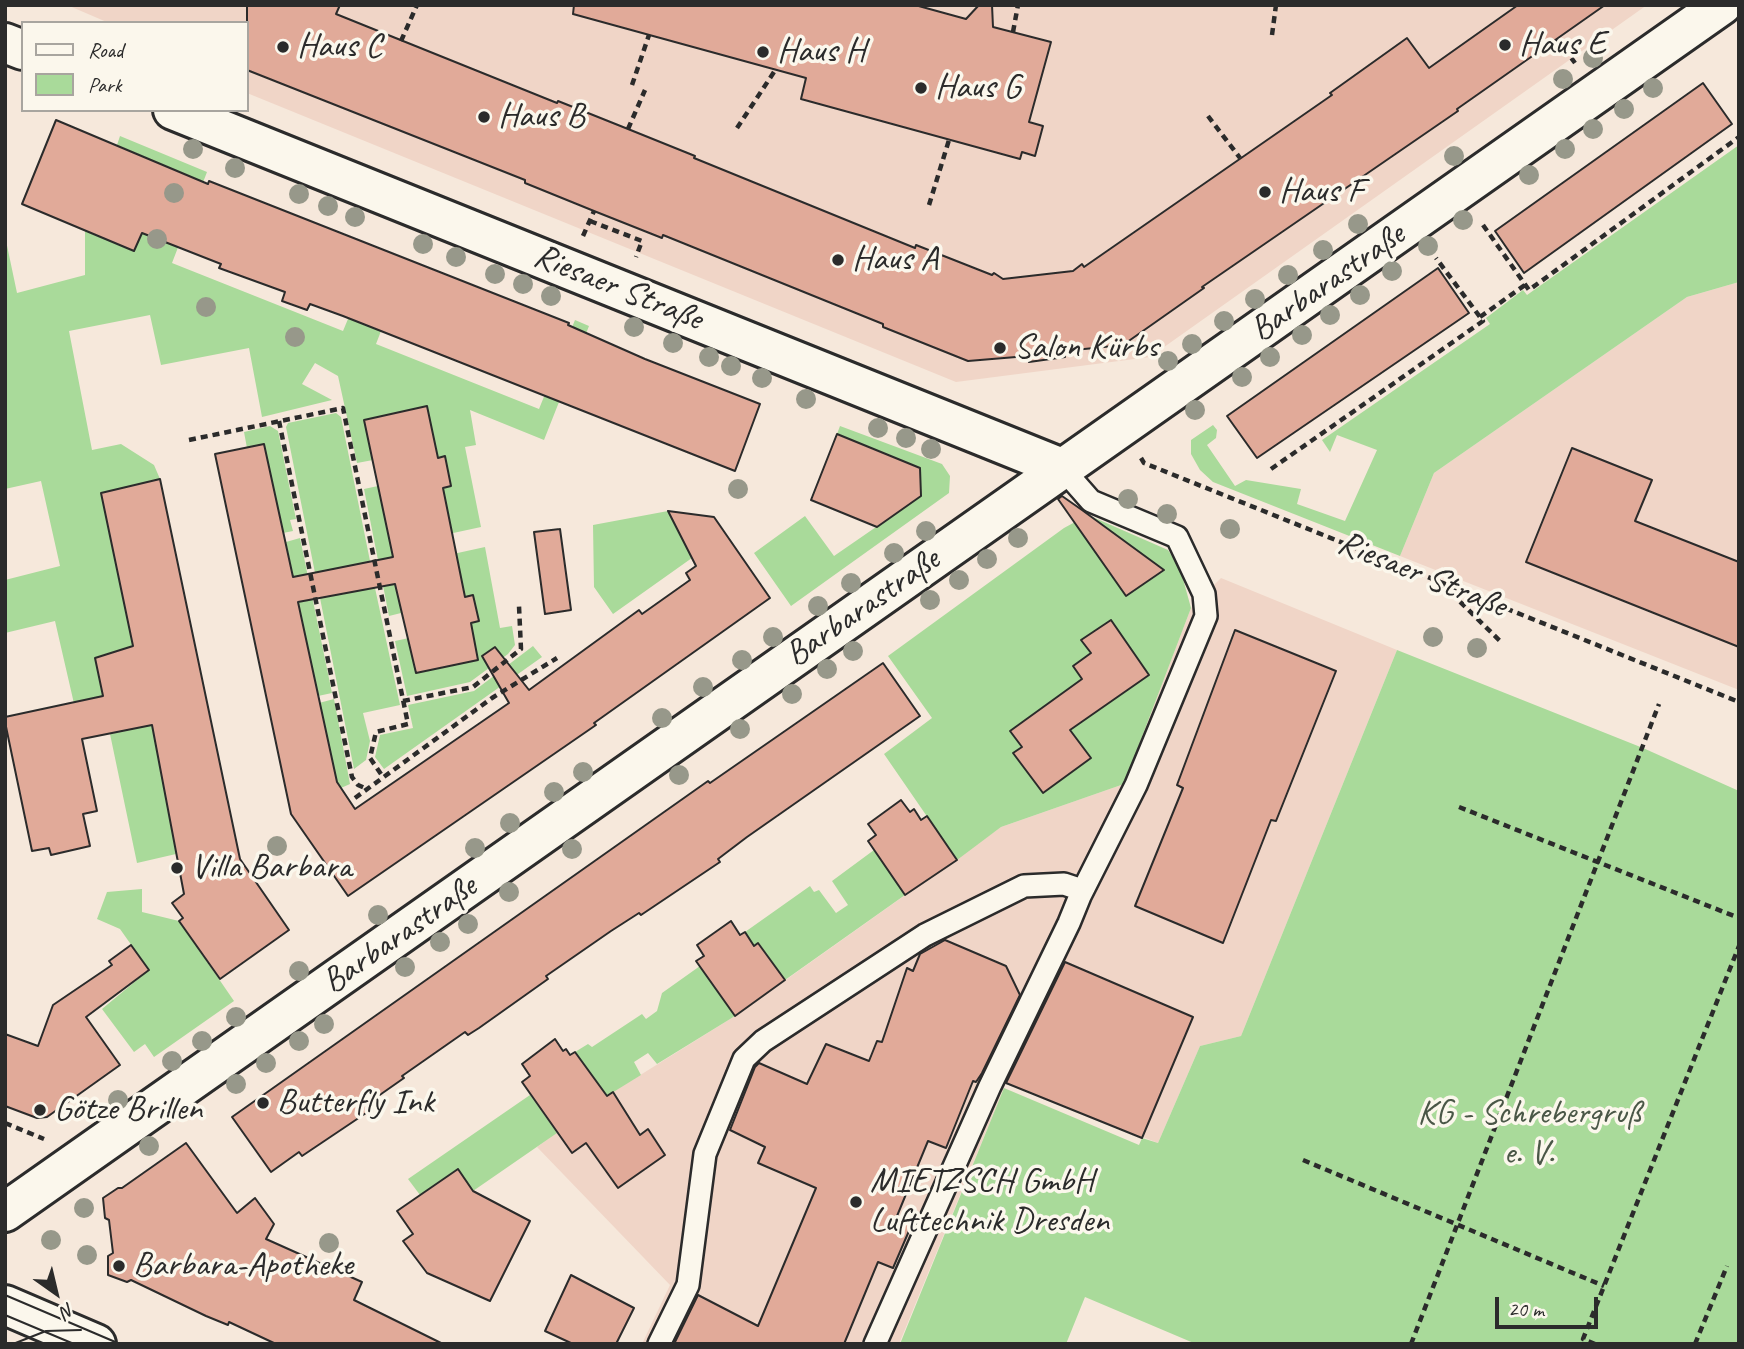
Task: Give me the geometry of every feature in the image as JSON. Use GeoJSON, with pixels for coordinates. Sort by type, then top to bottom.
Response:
{"type":"FeatureCollection","features":[{"type":"Feature","properties":{"kind":"street","name":"Barbarastraße"},"geometry":{"type":"LineString","coordinates":[[5,1212],[1722,5]]}},
{"type":"Feature","properties":{"kind":"street","name":"Riesaer Straße"},"geometry":{"type":"LineString","coordinates":[[178,112],[1062,468]]}},
{"type":"Feature","properties":{"kind":"street"},"geometry":{"type":"LineString","coordinates":[[5,1305],[78,1342]]}},
{"type":"Feature","properties":{"kind":"lane"},"geometry":{"type":"LineString","coordinates":[[875,1344],[990,1086],[1136,785],[1206,616],[1205,594],[1177,537],[1091,501],[1062,468]]}},
{"type":"Feature","properties":{"kind":"lane"},"geometry":{"type":"LineString","coordinates":[[659,1344],[688,1285],[705,1154],[744,1059],[763,1041],[925,935],[1011,892],[1024,886],[1063,884],[1076,888],[1080,896]]}},
{"type":"Feature","properties":{"kind":"path"},"geometry":{"type":"LineString","coordinates":[[401,41],[417,5]]}},
{"type":"Feature","properties":{"kind":"path"},"geometry":{"type":"LineString","coordinates":[[1013,32],[1018,5]]}},
{"type":"Feature","properties":{"kind":"path"},"geometry":{"type":"LineString","coordinates":[[1272,35],[1276,5]]}},
{"type":"Feature","properties":{"kind":"path"},"geometry":{"type":"LineString","coordinates":[[632,85],[649,34]]}},
{"type":"Feature","properties":{"kind":"path"},"geometry":{"type":"LineString","coordinates":[[1557,39],[1575,64]]}},
{"type":"Feature","properties":{"kind":"path"},"geometry":{"type":"LineString","coordinates":[[737,128],[776,69]]}},
{"type":"Feature","properties":{"kind":"path"},"geometry":{"type":"LineString","coordinates":[[628,129],[645,90]]}},
{"type":"Feature","properties":{"kind":"path"},"geometry":{"type":"LineString","coordinates":[[1208,116],[1240,158]]}},
{"type":"Feature","properties":{"kind":"path"},"geometry":{"type":"LineString","coordinates":[[1483,225],[1529,290],[1739,137]]}},
{"type":"Feature","properties":{"kind":"path"},"geometry":{"type":"LineString","coordinates":[[929,205],[949,140]]}},
{"type":"Feature","properties":{"kind":"path"},"geometry":{"type":"LineString","coordinates":[[586,230],[594,211]]}},
{"type":"Feature","properties":{"kind":"path"},"geometry":{"type":"LineString","coordinates":[[590,221],[642,241],[622,289]]}},
{"type":"Feature","properties":{"kind":"path"},"geometry":{"type":"LineString","coordinates":[[1271,469],[1483,321],[1436,258]]}},
{"type":"Feature","properties":{"kind":"path"},"geometry":{"type":"LineString","coordinates":[[1480,317],[1525,285]]}},
{"type":"Feature","properties":{"kind":"path"},"geometry":{"type":"LineString","coordinates":[[189,440],[343,408],[408,724],[376,732],[370,758],[383,777]]}},
{"type":"Feature","properties":{"kind":"path"},"geometry":{"type":"LineString","coordinates":[[279,421],[352,777],[358,785],[367,789]]}},
{"type":"Feature","properties":{"kind":"path","name":"Riesaer Straße"},"geometry":{"type":"LineString","coordinates":[[1120,429],[1144,463],[1739,702]]}},
{"type":"Feature","properties":{"kind":"path"},"geometry":{"type":"LineString","coordinates":[[1440,582],[1500,641]]}},
{"type":"Feature","properties":{"kind":"path"},"geometry":{"type":"LineString","coordinates":[[403,701],[473,687],[521,649],[519,606]]}},
{"type":"Feature","properties":{"kind":"path"},"geometry":{"type":"LineString","coordinates":[[355,798],[492,698],[557,658]]}},
{"type":"Feature","properties":{"kind":"path"},"geometry":{"type":"LineString","coordinates":[[1411,1344],[1659,704]]}},
{"type":"Feature","properties":{"kind":"path"},"geometry":{"type":"LineString","coordinates":[[1459,807],[1739,918]]}},
{"type":"Feature","properties":{"kind":"path"},"geometry":{"type":"LineString","coordinates":[[1595,1344],[1583,1339],[1739,946]]}},
{"type":"Feature","properties":{"kind":"path"},"geometry":{"type":"LineString","coordinates":[[5,1123],[45,1139]]}},
{"type":"Feature","properties":{"kind":"path"},"geometry":{"type":"LineString","coordinates":[[1303,1160],[1604,1286]]}},
{"type":"Feature","properties":{"kind":"path"},"geometry":{"type":"LineString","coordinates":[[1695,1344],[1727,1266]]}},
{"type":"Feature","properties":{"kind":"shaded area"},"geometry":{"type":"Polygon","coordinates":[[[67,5],[1647,5],[1150,357],[956,382],[248,93],[248,21],[104,21],[67,5]]]}},
{"type":"Feature","properties":{"kind":"shaded area"},"geometry":{"type":"Polygon","coordinates":[[[1739,282],[1739,690],[1400,556],[1434,473],[1687,297],[1739,282]]]}},
{"type":"Feature","properties":{"kind":"shaded area","name":"MIETZSCH GmbH Lufttechnik Dresden"},"geometry":{"type":"Polygon","coordinates":[[[1221,578],[1397,650],[1241,1036],[1200,1046],[1158,1143],[1006,1083],[899,1344],[642,1344],[670,1285],[537,1147],[613,1092],[735,1016],[1001,827],[1124,784],[1191,608],[1221,578]]]}},
{"type":"Feature","properties":{"kind":"green space"},"geometry":{"type":"Polygon","coordinates":[[[120,136],[207,172],[172,263],[343,331],[370,266],[401,279],[376,344],[539,409],[575,320],[589,326],[544,440],[470,410],[476,445],[465,447],[481,527],[407,543],[412,563],[485,547],[500,628],[512,626],[515,645],[508,654],[470,682],[407,696],[395,641],[409,638],[478,660],[471,623],[479,620],[473,595],[389,616],[364,489],[378,486],[387,528],[442,488],[451,486],[445,457],[438,458],[427,407],[365,420],[373,460],[357,463],[338,376],[315,363],[302,384],[332,400],[262,417],[249,348],[161,365],[150,315],[69,331],[92,450],[121,444],[154,465],[160,479],[101,493],[135,655],[96,664],[109,729],[81,734],[55,621],[5,633],[5,580],[60,566],[41,481],[5,489],[5,236],[17,293],[85,275],[85,231],[134,251],[168,167],[117,145],[120,136]]]}},
{"type":"Feature","properties":{"kind":"green space"},"geometry":{"type":"Polygon","coordinates":[[[1739,145],[1739,282],[1687,297],[1434,473],[1400,556],[1213,482],[1200,470],[1191,454],[1191,440],[1213,425],[1217,430],[1216,438],[1207,445],[1235,486],[1246,480],[1301,489],[1297,504],[1345,521],[1377,450],[1337,435],[1330,452],[1322,440],[1490,324],[1486,318],[1523,290],[1527,295],[1739,145]]]}},
{"type":"Feature","properties":{"kind":"green space"},"geometry":{"type":"Polygon","coordinates":[[[336,413],[341,417],[370,561],[357,564],[340,594],[375,588],[400,705],[363,713],[370,741],[366,760],[354,769],[286,427],[288,423],[336,413]]]}},
{"type":"Feature","properties":{"kind":"green space"},"geometry":{"type":"Polygon","coordinates":[[[270,426],[278,431],[296,519],[290,520],[293,531],[283,533],[264,444],[247,448],[244,432],[270,426]]]}},
{"type":"Feature","properties":{"kind":"green space"},"geometry":{"type":"Polygon","coordinates":[[[840,426],[942,464],[950,476],[949,493],[791,606],[754,553],[805,516],[834,556],[921,496],[919,468],[837,434],[840,426]]]}},
{"type":"Feature","properties":{"kind":"green space"},"geometry":{"type":"Polygon","coordinates":[[[668,511],[685,544],[706,548],[613,614],[594,587],[593,525],[668,511]]]}},
{"type":"Feature","properties":{"kind":"green space"},"geometry":{"type":"Polygon","coordinates":[[[1088,515],[1168,550],[1180,568],[1191,608],[1124,784],[1001,827],[957,860],[884,754],[932,718],[888,656],[1064,528],[1088,515]],[[1076,524],[1126,596],[1164,571],[1076,524]],[[1111,620],[1082,640],[1091,653],[1073,666],[1101,708],[1148,676],[1111,620]],[[1050,702],[1010,731],[1021,747],[1043,793],[1091,758],[1050,702]]]}},
{"type":"Feature","properties":{"kind":"green space"},"geometry":{"type":"Polygon","coordinates":[[[300,538],[332,693],[318,696],[286,542],[300,538]]]}},
{"type":"Feature","properties":{"kind":"green space"},"geometry":{"type":"Polygon","coordinates":[[[533,646],[542,657],[384,769],[375,757],[380,735],[413,728],[408,705],[474,691],[533,646]]]}},
{"type":"Feature","properties":{"kind":"green space","name":"KG - Schrebergruß e. V."},"geometry":{"type":"Polygon","coordinates":[[[1397,650],[1643,748],[1739,791],[1739,1344],[1196,1344],[1085,1297],[1066,1344],[900,1344],[1004,1088],[1139,1145],[1142,1138],[1158,1143],[1200,1046],[1241,1036],[1397,650]]]}},
{"type":"Feature","properties":{"kind":"green space"},"geometry":{"type":"Polygon","coordinates":[[[334,699],[350,784],[341,788],[337,782],[319,703],[334,699]]]}},
{"type":"Feature","properties":{"kind":"green space"},"geometry":{"type":"Polygon","coordinates":[[[152,725],[176,854],[137,863],[110,734],[152,725]]]}},
{"type":"Feature","properties":{"kind":"green space"},"geometry":{"type":"Polygon","coordinates":[[[874,850],[905,895],[785,980],[759,943],[754,946],[745,932],[810,886],[814,892],[819,890],[836,913],[848,905],[832,881],[874,850]]]}},
{"type":"Feature","properties":{"kind":"green space"},"geometry":{"type":"Polygon","coordinates":[[[142,889],[142,912],[179,921],[234,1001],[154,1057],[145,1044],[134,1052],[102,1009],[149,970],[120,929],[97,919],[107,892],[142,889]]]}},
{"type":"Feature","properties":{"kind":"green space"},"geometry":{"type":"Polygon","coordinates":[[[700,966],[735,1016],[657,1064],[648,1053],[634,1062],[641,1075],[607,1096],[575,1052],[588,1044],[592,1047],[642,1014],[646,1019],[657,1011],[662,993],[700,966]]]}},
{"type":"Feature","properties":{"kind":"green space"},"geometry":{"type":"Polygon","coordinates":[[[530,1095],[557,1133],[473,1191],[458,1169],[420,1195],[408,1179],[530,1095]]]}},
{"type":"Feature","properties":{"kind":"building"},"geometry":{"type":"Polygon","coordinates":[[[247,5],[340,5],[336,14],[695,156],[694,158],[915,248],[916,245],[992,275],[994,273],[1003,279],[1073,271],[1082,264],[1084,267],[1332,95],[1330,93],[1407,38],[1429,68],[1518,5],[1605,5],[1123,345],[1065,351],[1065,357],[1029,362],[1028,356],[968,361],[663,235],[662,238],[525,183],[525,180],[248,70],[247,5]]]}},
{"type":"Feature","properties":{"kind":"building","name":"Haus G"},"geometry":{"type":"Polygon","coordinates":[[[574,5],[915,5],[966,19],[979,5],[992,5],[993,27],[1051,42],[1029,122],[1043,126],[1035,156],[1022,152],[1020,159],[801,99],[806,78],[573,14],[574,5]]]}},
{"type":"Feature","properties":{"kind":"building"},"geometry":{"type":"Polygon","coordinates":[[[1703,83],[1732,124],[1524,273],[1495,231],[1703,83]]]}},
{"type":"Feature","properties":{"kind":"building"},"geometry":{"type":"Polygon","coordinates":[[[56,120],[208,184],[209,181],[569,323],[568,325],[645,359],[760,404],[735,471],[343,316],[310,304],[307,310],[282,301],[285,292],[219,268],[221,264],[142,233],[134,251],[22,204],[56,120]]]}},
{"type":"Feature","properties":{"kind":"building"},"geometry":{"type":"Polygon","coordinates":[[[1438,268],[1469,313],[1257,458],[1227,416],[1438,268]]]}},
{"type":"Feature","properties":{"kind":"building"},"geometry":{"type":"Polygon","coordinates":[[[427,406],[438,458],[445,456],[451,486],[443,488],[465,597],[473,595],[479,621],[471,623],[478,660],[416,673],[395,584],[298,602],[337,782],[355,809],[509,703],[482,656],[495,647],[529,690],[639,610],[642,614],[690,580],[686,573],[696,566],[668,511],[714,517],[770,598],[594,723],[596,725],[348,896],[291,814],[215,454],[264,444],[293,577],[393,557],[364,420],[427,406]]]}},
{"type":"Feature","properties":{"kind":"building"},"geometry":{"type":"Polygon","coordinates":[[[837,434],[920,468],[921,496],[877,527],[811,500],[837,434]]]}},
{"type":"Feature","properties":{"kind":"building"},"geometry":{"type":"Polygon","coordinates":[[[1572,448],[1652,480],[1635,521],[1739,562],[1739,647],[1526,562],[1572,448]]]}},
{"type":"Feature","properties":{"kind":"building"},"geometry":{"type":"Polygon","coordinates":[[[160,479],[240,859],[289,930],[220,979],[179,921],[183,918],[172,903],[184,894],[152,725],[82,739],[97,811],[83,814],[90,846],[51,855],[49,848],[32,851],[5,722],[5,717],[103,696],[95,658],[133,646],[101,493],[160,479]]]}},
{"type":"Feature","properties":{"kind":"building"},"geometry":{"type":"Polygon","coordinates":[[[1062,496],[1164,570],[1126,596],[1058,499],[1062,496]]]}},
{"type":"Feature","properties":{"kind":"building"},"geometry":{"type":"Polygon","coordinates":[[[560,529],[571,610],[545,614],[534,532],[560,529]]]}},
{"type":"Feature","properties":{"kind":"building"},"geometry":{"type":"Polygon","coordinates":[[[1111,620],[1149,675],[1070,730],[1091,758],[1043,793],[1013,753],[1022,747],[1010,731],[1082,679],[1073,666],[1091,653],[1081,640],[1111,620]]]}},
{"type":"Feature","properties":{"kind":"building"},"geometry":{"type":"Polygon","coordinates":[[[1235,630],[1336,671],[1276,821],[1271,820],[1223,943],[1135,906],[1183,788],[1177,785],[1235,630]]]}},
{"type":"Feature","properties":{"kind":"building"},"geometry":{"type":"Polygon","coordinates":[[[883,663],[920,716],[747,837],[718,859],[720,862],[641,915],[639,913],[611,931],[546,976],[548,979],[479,1028],[468,1035],[465,1032],[402,1076],[404,1078],[374,1099],[378,1105],[302,1156],[299,1152],[271,1172],[232,1117],[708,781],[710,783],[883,663]]]}},
{"type":"Feature","properties":{"kind":"building"},"geometry":{"type":"Polygon","coordinates":[[[901,800],[910,812],[914,809],[921,820],[927,816],[957,860],[905,895],[868,841],[876,835],[868,824],[901,800]]]}},
{"type":"Feature","properties":{"kind":"building"},"geometry":{"type":"Polygon","coordinates":[[[731,921],[740,935],[745,932],[754,946],[758,943],[785,980],[735,1016],[696,961],[704,956],[697,945],[731,921]]]}},
{"type":"Feature","properties":{"kind":"building"},"geometry":{"type":"Polygon","coordinates":[[[945,940],[1006,966],[1020,995],[982,1073],[976,1082],[973,1081],[946,1148],[928,1141],[897,1216],[912,1224],[893,1268],[878,1262],[844,1344],[674,1344],[698,1295],[758,1326],[816,1188],[758,1163],[765,1147],[730,1130],[755,1067],[759,1063],[807,1084],[826,1044],[869,1061],[877,1041],[882,1042],[907,968],[913,971],[920,954],[945,940]]]}},
{"type":"Feature","properties":{"kind":"building"},"geometry":{"type":"Polygon","coordinates":[[[131,945],[149,970],[86,1017],[120,1065],[47,1117],[37,1118],[5,1106],[5,1034],[38,1046],[53,1005],[112,965],[109,961],[131,945]]]}},
{"type":"Feature","properties":{"kind":"building"},"geometry":{"type":"Polygon","coordinates":[[[1065,962],[1193,1017],[1142,1138],[1006,1083],[1065,962]]]}},
{"type":"Feature","properties":{"kind":"building"},"geometry":{"type":"Polygon","coordinates":[[[555,1039],[563,1051],[566,1049],[570,1055],[575,1052],[607,1096],[613,1092],[640,1135],[648,1129],[665,1155],[618,1188],[586,1143],[572,1153],[522,1082],[530,1076],[522,1064],[555,1039]]]}},
{"type":"Feature","properties":{"kind":"building"},"geometry":{"type":"Polygon","coordinates":[[[186,1143],[237,1213],[255,1198],[274,1224],[266,1239],[362,1282],[354,1300],[443,1344],[276,1344],[229,1322],[228,1325],[206,1316],[131,1280],[127,1282],[108,1275],[108,1256],[113,1253],[103,1198],[122,1188],[186,1143]]]}},
{"type":"Feature","properties":{"kind":"building"},"geometry":{"type":"Polygon","coordinates":[[[458,1169],[473,1191],[530,1221],[490,1301],[427,1273],[403,1241],[413,1234],[397,1211],[458,1169]]]}},
{"type":"Feature","properties":{"kind":"building"},"geometry":{"type":"Polygon","coordinates":[[[571,1275],[634,1308],[616,1344],[573,1344],[545,1331],[571,1275]]]}},
{"type":"Feature","properties":{"kind":"tram line"},"geometry":{"type":"LineString","coordinates":[[5,1295],[120,1344]]}},
{"type":"Feature","properties":{"kind":"tram line"},"geometry":{"type":"LineString","coordinates":[[5,1315],[74,1344]]}},
{"type":"Feature","properties":{"kind":"tram line"},"geometry":{"type":"LineString","coordinates":[[13,1344],[46,1331],[81,1330]]}},
{"type":"Feature","properties":{"kind":"place","name":"Haus E"},"geometry":{"type":"Point","coordinates":[1505,45]}},
{"type":"Feature","properties":{"kind":"place","name":"Haus C"},"geometry":{"type":"Point","coordinates":[283,47]}},
{"type":"Feature","properties":{"kind":"place","name":"Haus H"},"geometry":{"type":"Point","coordinates":[763,52]}},
{"type":"Feature","properties":{"kind":"place","name":"Haus G"},"geometry":{"type":"Point","coordinates":[921,88]}},
{"type":"Feature","properties":{"kind":"place","name":"Haus B"},"geometry":{"type":"Point","coordinates":[484,117]}},
{"type":"Feature","properties":{"kind":"place","name":"Haus F"},"geometry":{"type":"Point","coordinates":[1265,192]}},
{"type":"Feature","properties":{"kind":"place","name":"Haus A"},"geometry":{"type":"Point","coordinates":[838,260]}},
{"type":"Feature","properties":{"kind":"place","name":"Salon Kürbs"},"geometry":{"type":"Point","coordinates":[1000,348]}},
{"type":"Feature","properties":{"kind":"place","name":"Villa Barbara"},"geometry":{"type":"Point","coordinates":[177,868]}},
{"type":"Feature","properties":{"kind":"place","name":"Butterfly Ink"},"geometry":{"type":"Point","coordinates":[263,1103]}},
{"type":"Feature","properties":{"kind":"place","name":"Götze Brillen"},"geometry":{"type":"Point","coordinates":[40,1110]}},
{"type":"Feature","properties":{"kind":"place","name":"MIETZSCH GmbH Lufttechnik Dresden"},"geometry":{"type":"Point","coordinates":[856,1202]}},
{"type":"Feature","properties":{"kind":"place","name":"Barbara-Apotheke"},"geometry":{"type":"Point","coordinates":[119,1266]}}]}
